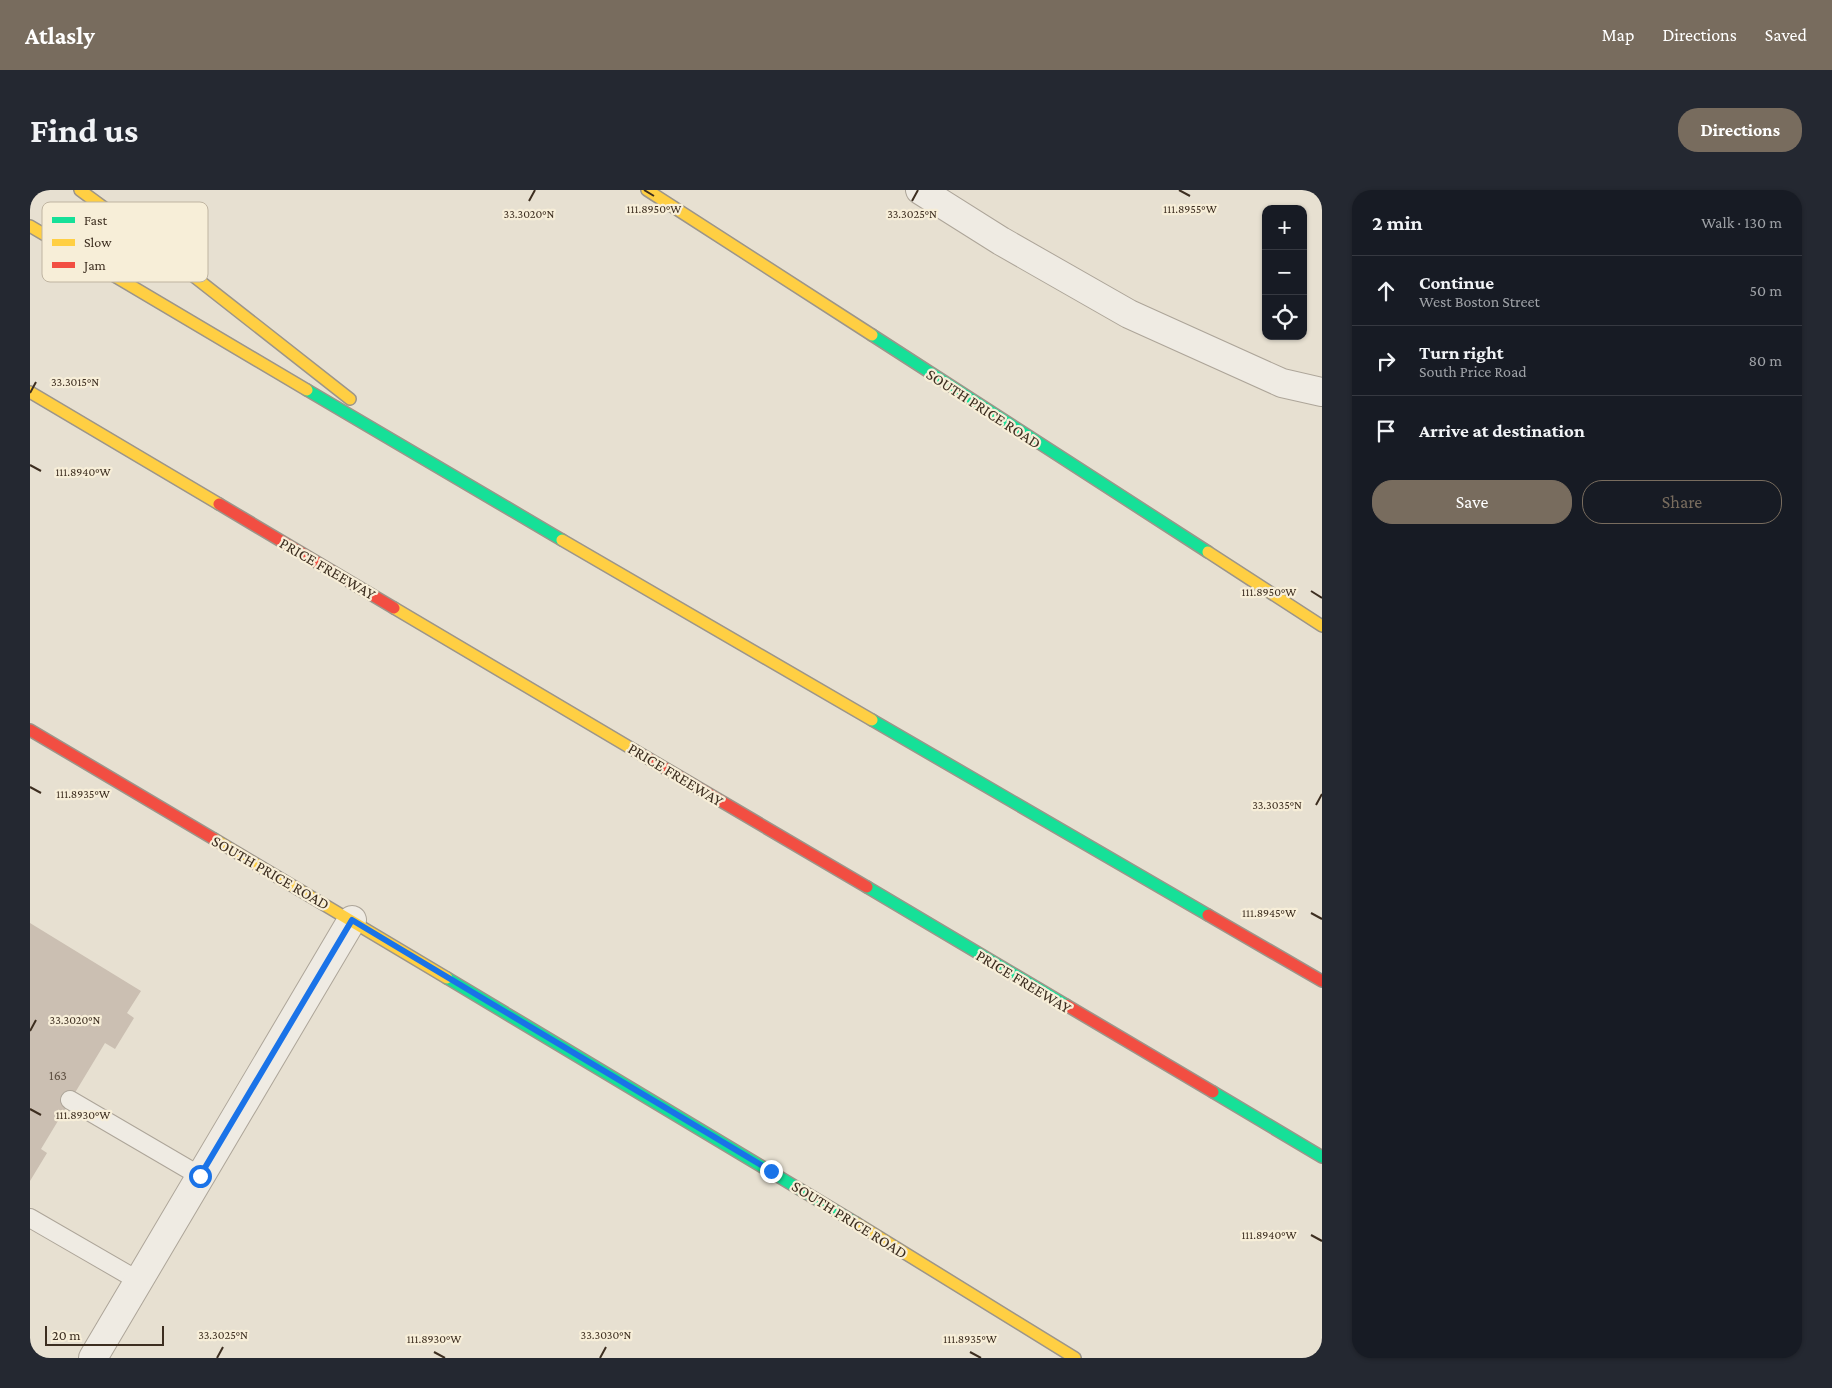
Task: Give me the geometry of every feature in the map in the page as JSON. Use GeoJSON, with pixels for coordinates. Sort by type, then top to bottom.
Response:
{"type":"FeatureCollection","features":[{"type":"Feature","properties":{"kind":"main road"},"geometry":{"type":"LineString","coordinates":[[80,190],[96,202]]}},
{"type":"Feature","properties":{"kind":"main road","name":"SOUTH PRICE ROAD"},"geometry":{"type":"LineString","coordinates":[[647,190],[1322,626]]}},
{"type":"Feature","properties":{"kind":"main road"},"geometry":{"type":"LineString","coordinates":[[30,226],[42,233]]}},
{"type":"Feature","properties":{"kind":"main road"},"geometry":{"type":"LineString","coordinates":[[124,282],[438,468],[1322,981]]}},
{"type":"Feature","properties":{"kind":"main road"},"geometry":{"type":"LineString","coordinates":[[201,282],[438,468]]}},
{"type":"Feature","properties":{"kind":"main road","name":"PRICE FREEWAY"},"geometry":{"type":"LineString","coordinates":[[30,392],[160,471],[406,613],[1322,1157]]}},
{"type":"Feature","properties":{"kind":"main road"},"geometry":{"type":"LineString","coordinates":[[30,402],[160,471]]}},
{"type":"Feature","properties":{"kind":"main road","name":"SOUTH PRICE ROAD"},"geometry":{"type":"LineString","coordinates":[[30,730],[771,1171],[1075,1358]]}},
{"type":"Feature","properties":{"kind":"street"},"geometry":{"type":"LineString","coordinates":[[920,190],[1001,241],[1129,314],[1282,383],[1322,392]]}},
{"type":"Feature","properties":{"kind":"street"},"geometry":{"type":"LineString","coordinates":[[93,1358],[352,920]]}},
{"type":"Feature","properties":{"kind":"lane"},"geometry":{"type":"LineString","coordinates":[[70,1100],[200,1176]]}},
{"type":"Feature","properties":{"kind":"lane"},"geometry":{"type":"LineString","coordinates":[[30,1218],[139,1281]]}},
{"type":"Feature","properties":{"kind":"building"},"geometry":{"type":"Polygon","coordinates":[[[30,923],[141,991],[127,1013],[134,1018],[115,1049],[105,1043],[41,1149],[47,1153],[30,1181],[30,923]]]}},
{"type":"Feature","properties":{"kind":"traffic: fast"},"geometry":{"type":"LineString","coordinates":[[872,335],[1208,552]]}},
{"type":"Feature","properties":{"kind":"traffic: fast"},"geometry":{"type":"LineString","coordinates":[[307,390],[562,540]]}},
{"type":"Feature","properties":{"kind":"traffic: fast"},"geometry":{"type":"LineString","coordinates":[[872,720],[1208,915]]}},
{"type":"Feature","properties":{"kind":"traffic: fast"},"geometry":{"type":"LineString","coordinates":[[867,887],[1066,1005]]}},
{"type":"Feature","properties":{"kind":"traffic: fast"},"geometry":{"type":"LineString","coordinates":[[447,978],[856,1223]]}},
{"type":"Feature","properties":{"kind":"traffic: fast"},"geometry":{"type":"LineString","coordinates":[[1213,1092],[1322,1157]]}},
{"type":"Feature","properties":{"kind":"traffic: slow"},"geometry":{"type":"LineString","coordinates":[[80,190],[96,202]]}},
{"type":"Feature","properties":{"kind":"traffic: slow"},"geometry":{"type":"LineString","coordinates":[[647,190],[872,335]]}},
{"type":"Feature","properties":{"kind":"traffic: slow"},"geometry":{"type":"LineString","coordinates":[[30,226],[42,233]]}},
{"type":"Feature","properties":{"kind":"traffic: slow"},"geometry":{"type":"LineString","coordinates":[[125,282],[307,390]]}},
{"type":"Feature","properties":{"kind":"traffic: slow"},"geometry":{"type":"LineString","coordinates":[[201,282],[350,399]]}},
{"type":"Feature","properties":{"kind":"traffic: slow"},"geometry":{"type":"LineString","coordinates":[[30,392],[219,504]]}},
{"type":"Feature","properties":{"kind":"traffic: slow"},"geometry":{"type":"LineString","coordinates":[[562,540],[872,720]]}},
{"type":"Feature","properties":{"kind":"traffic: slow"},"geometry":{"type":"LineString","coordinates":[[1208,552],[1322,626]]}},
{"type":"Feature","properties":{"kind":"traffic: slow"},"geometry":{"type":"LineString","coordinates":[[394,608],[634,750]]}},
{"type":"Feature","properties":{"kind":"traffic: slow"},"geometry":{"type":"LineString","coordinates":[[214,839],[447,978]]}},
{"type":"Feature","properties":{"kind":"traffic: slow"},"geometry":{"type":"LineString","coordinates":[[856,1223],[1075,1358]]}},
{"type":"Feature","properties":{"kind":"traffic: jam"},"geometry":{"type":"LineString","coordinates":[[219,504],[394,608]]}},
{"type":"Feature","properties":{"kind":"traffic: jam"},"geometry":{"type":"LineString","coordinates":[[30,730],[214,839]]}},
{"type":"Feature","properties":{"kind":"traffic: jam"},"geometry":{"type":"LineString","coordinates":[[634,750],[867,887]]}},
{"type":"Feature","properties":{"kind":"traffic: jam"},"geometry":{"type":"LineString","coordinates":[[1208,915],[1322,981]]}},
{"type":"Feature","properties":{"kind":"traffic: jam"},"geometry":{"type":"LineString","coordinates":[[1066,1005],[1213,1092]]}},
{"type":"Feature","properties":{"kind":"route"},"geometry":{"type":"LineString","coordinates":[[200,1176],[352,920],[771,1171]]}}]}
